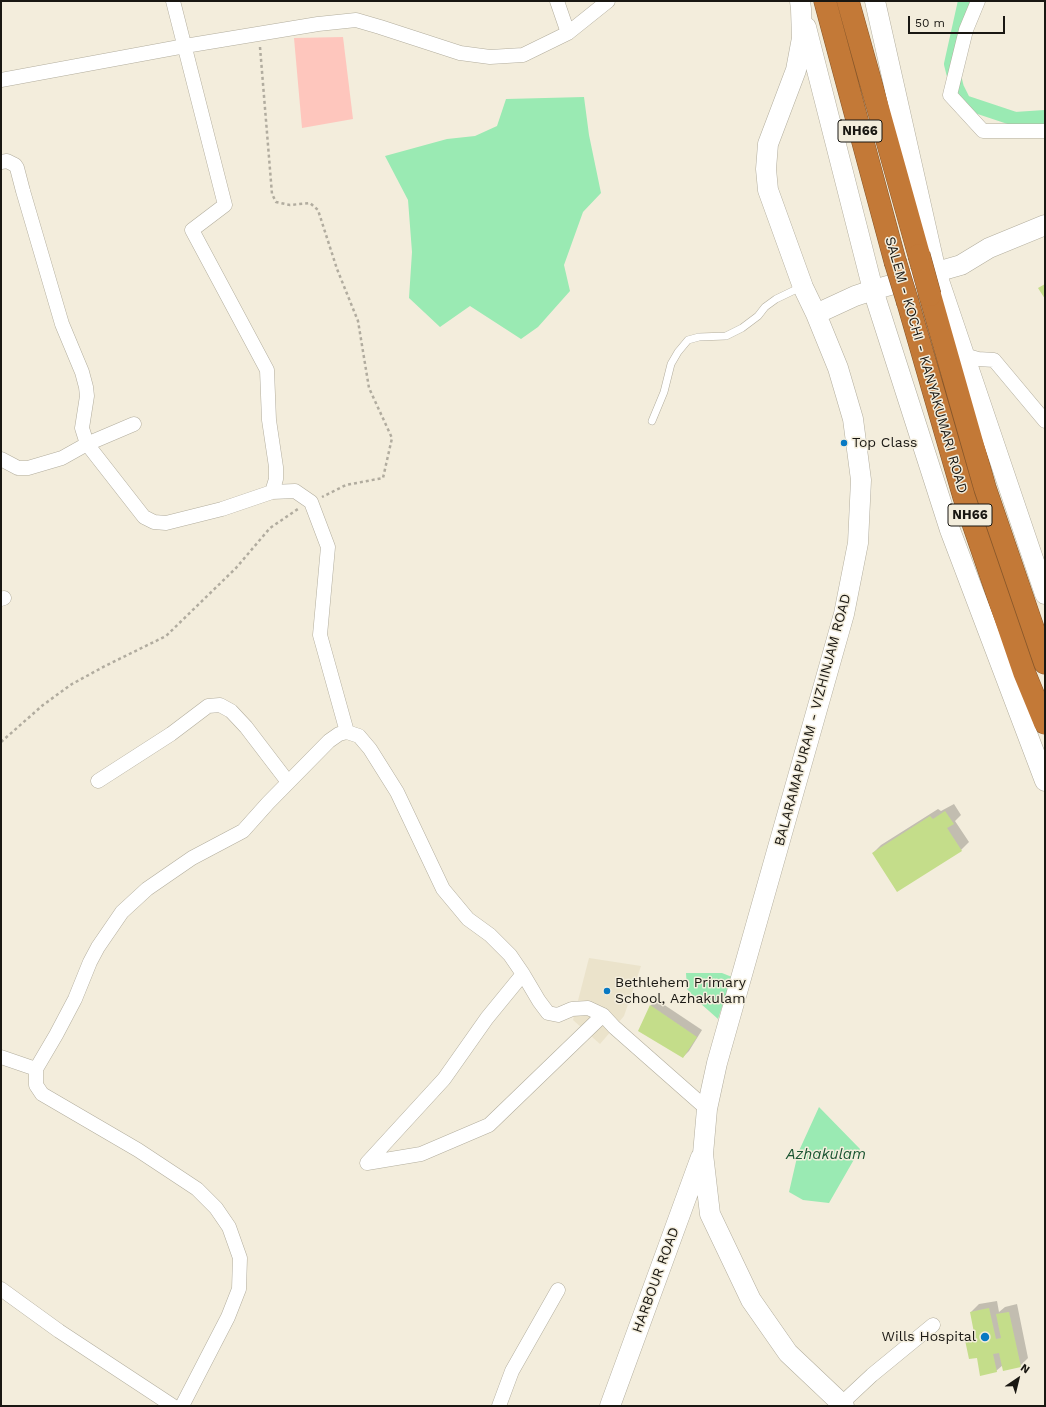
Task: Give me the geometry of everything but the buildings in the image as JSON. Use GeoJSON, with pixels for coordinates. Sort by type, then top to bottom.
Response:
{"type":"FeatureCollection","features":[{"type":"Feature","properties":{"kind":"highway","name":"SALEM - KOCHI - KANYAKUMARI ROAD"},"geometry":{"type":"LineString","coordinates":[[825,1],[896,261],[964,497],[1024,672],[1045,723]]}},
{"type":"Feature","properties":{"kind":"highway","name":"SALEM - KOCHI - KANYAKUMARI ROAD"},"geometry":{"type":"LineString","coordinates":[[848,1],[930,295],[986,488],[1045,663]]}},
{"type":"Feature","properties":{"kind":"street"},"geometry":{"type":"LineString","coordinates":[[173,1],[186,46],[225,205],[192,230],[267,370],[269,420],[276,467],[276,479],[272,492]]}},
{"type":"Feature","properties":{"kind":"street"},"geometry":{"type":"LineString","coordinates":[[557,1],[568,33]]}},
{"type":"Feature","properties":{"kind":"street"},"geometry":{"type":"LineString","coordinates":[[1,80],[186,46],[318,24],[356,20],[460,52],[490,57],[523,55],[568,33],[608,1]]}},
{"type":"Feature","properties":{"kind":"street"},"geometry":{"type":"LineString","coordinates":[[875,1],[936,272],[1045,594]]}},
{"type":"Feature","properties":{"kind":"street"},"geometry":{"type":"LineString","coordinates":[[978,1],[966,30],[950,95],[983,131],[1045,131]]}},
{"type":"Feature","properties":{"kind":"street"},"geometry":{"type":"LineString","coordinates":[[801,5],[873,290],[950,530],[1045,781]]}},
{"type":"Feature","properties":{"kind":"street","name":"BALARAMAPURAM - VIZHINJAM ROAD"},"geometry":{"type":"LineString","coordinates":[[801,5],[802,38],[796,70],[768,144],[766,169],[768,190],[803,287],[816,314],[838,368],[852,419],[861,480],[858,543],[844,614],[717,1062],[707,1109],[703,1154],[710,1214],[751,1300],[788,1353],[843,1405]]}},
{"type":"Feature","properties":{"kind":"street"},"geometry":{"type":"LineString","coordinates":[[1,162],[7,161],[15,165],[17,168],[22,191],[62,324],[82,372],[86,387],[86,396],[82,428],[87,444],[144,517],[154,522],[166,523],[222,509],[272,492],[295,491],[311,502],[328,547],[320,635],[347,732]]}},
{"type":"Feature","properties":{"kind":"street"},"geometry":{"type":"LineString","coordinates":[[816,314],[855,296],[960,265],[989,248],[1045,225]]}},
{"type":"Feature","properties":{"kind":"street"},"geometry":{"type":"LineString","coordinates":[[964,355],[978,359],[994,360],[1045,421]]}},
{"type":"Feature","properties":{"kind":"street"},"geometry":{"type":"LineString","coordinates":[[1,459],[18,468],[28,468],[62,458],[87,444],[134,424]]}},
{"type":"Feature","properties":{"kind":"street"},"geometry":{"type":"LineString","coordinates":[[98,781],[172,734],[208,706],[220,705],[231,711],[246,727],[288,782]]}},
{"type":"Feature","properties":{"kind":"street"},"geometry":{"type":"LineString","coordinates":[[182,1406],[228,1317],[239,1289],[240,1258],[229,1227],[216,1208],[197,1189],[138,1150],[42,1094],[36,1085],[36,1069],[75,999],[90,962],[122,912],[147,889],[192,858],[243,831],[288,782],[329,741],[339,734],[347,732],[359,736],[370,749],[397,792],[443,889],[468,919],[490,935],[510,955],[548,1013],[558,1015],[572,1009],[588,1008],[603,1015],[614,1027],[707,1109]]}},
{"type":"Feature","properties":{"kind":"street"},"geometry":{"type":"LineString","coordinates":[[523,974],[487,1018],[444,1079],[367,1164],[421,1154],[489,1125],[603,1015]]}},
{"type":"Feature","properties":{"kind":"street"},"geometry":{"type":"LineString","coordinates":[[1,1057],[36,1069]]}},
{"type":"Feature","properties":{"kind":"street","name":"HARBOUR ROAD"},"geometry":{"type":"LineString","coordinates":[[610,1406],[703,1154]]}},
{"type":"Feature","properties":{"kind":"street"},"geometry":{"type":"LineString","coordinates":[[1,1289],[59,1331],[173,1406]]}},
{"type":"Feature","properties":{"kind":"street"},"geometry":{"type":"LineString","coordinates":[[499,1406],[512,1371],[558,1290]]}},
{"type":"Feature","properties":{"kind":"street"},"geometry":{"type":"LineString","coordinates":[[843,1405],[872,1375],[933,1325]]}},
{"type":"Feature","properties":{"kind":"lane"},"geometry":{"type":"LineString","coordinates":[[652,421],[664,392],[671,364],[678,352],[688,340],[699,337],[726,336],[742,328],[758,316],[765,307],[776,299],[803,287]]}},
{"type":"Feature","properties":{"kind":"shaded area"},"geometry":{"type":"Polygon","coordinates":[[[343,37],[353,119],[302,128],[294,38],[343,37]]]}},
{"type":"Feature","properties":{"kind":"shaded area","name":"Bethlehem Primary School, Azhakulam"},"geometry":{"type":"Polygon","coordinates":[[[589,958],[641,966],[624,1016],[600,1044],[573,1020],[589,958]]]}},
{"type":"Feature","properties":{"kind":"water"},"geometry":{"type":"Polygon","coordinates":[[[584,97],[589,135],[601,193],[583,212],[564,265],[570,291],[538,327],[521,339],[470,306],[440,327],[409,298],[412,252],[408,200],[385,156],[447,139],[475,136],[497,126],[506,99],[584,97]]]}},
{"type":"Feature","properties":{"kind":"water"},"geometry":{"type":"Polygon","coordinates":[[[686,973],[722,973],[732,977],[718,1019],[687,989],[686,973]]]}},
{"type":"Feature","properties":{"kind":"water","name":"Azhakulam"},"geometry":{"type":"Polygon","coordinates":[[[819,1107],[860,1149],[829,1203],[803,1200],[789,1192],[798,1153],[819,1107]]]}},
{"type":"Feature","properties":{"kind":"waterway"},"geometry":{"type":"LineString","coordinates":[[965,1],[951,64],[957,88],[964,102],[1015,119],[1045,117]]}},
{"type":"Feature","properties":{"kind":"place","name":"Top Class"},"geometry":{"type":"Point","coordinates":[844,443]}},
{"type":"Feature","properties":{"kind":"place","name":"Bethlehem Primary School, Azhakulam"},"geometry":{"type":"Point","coordinates":[607,991]}},
{"type":"Feature","properties":{"kind":"place","name":"Wills Hospital"},"geometry":{"type":"Point","coordinates":[985,1337]}}]}
